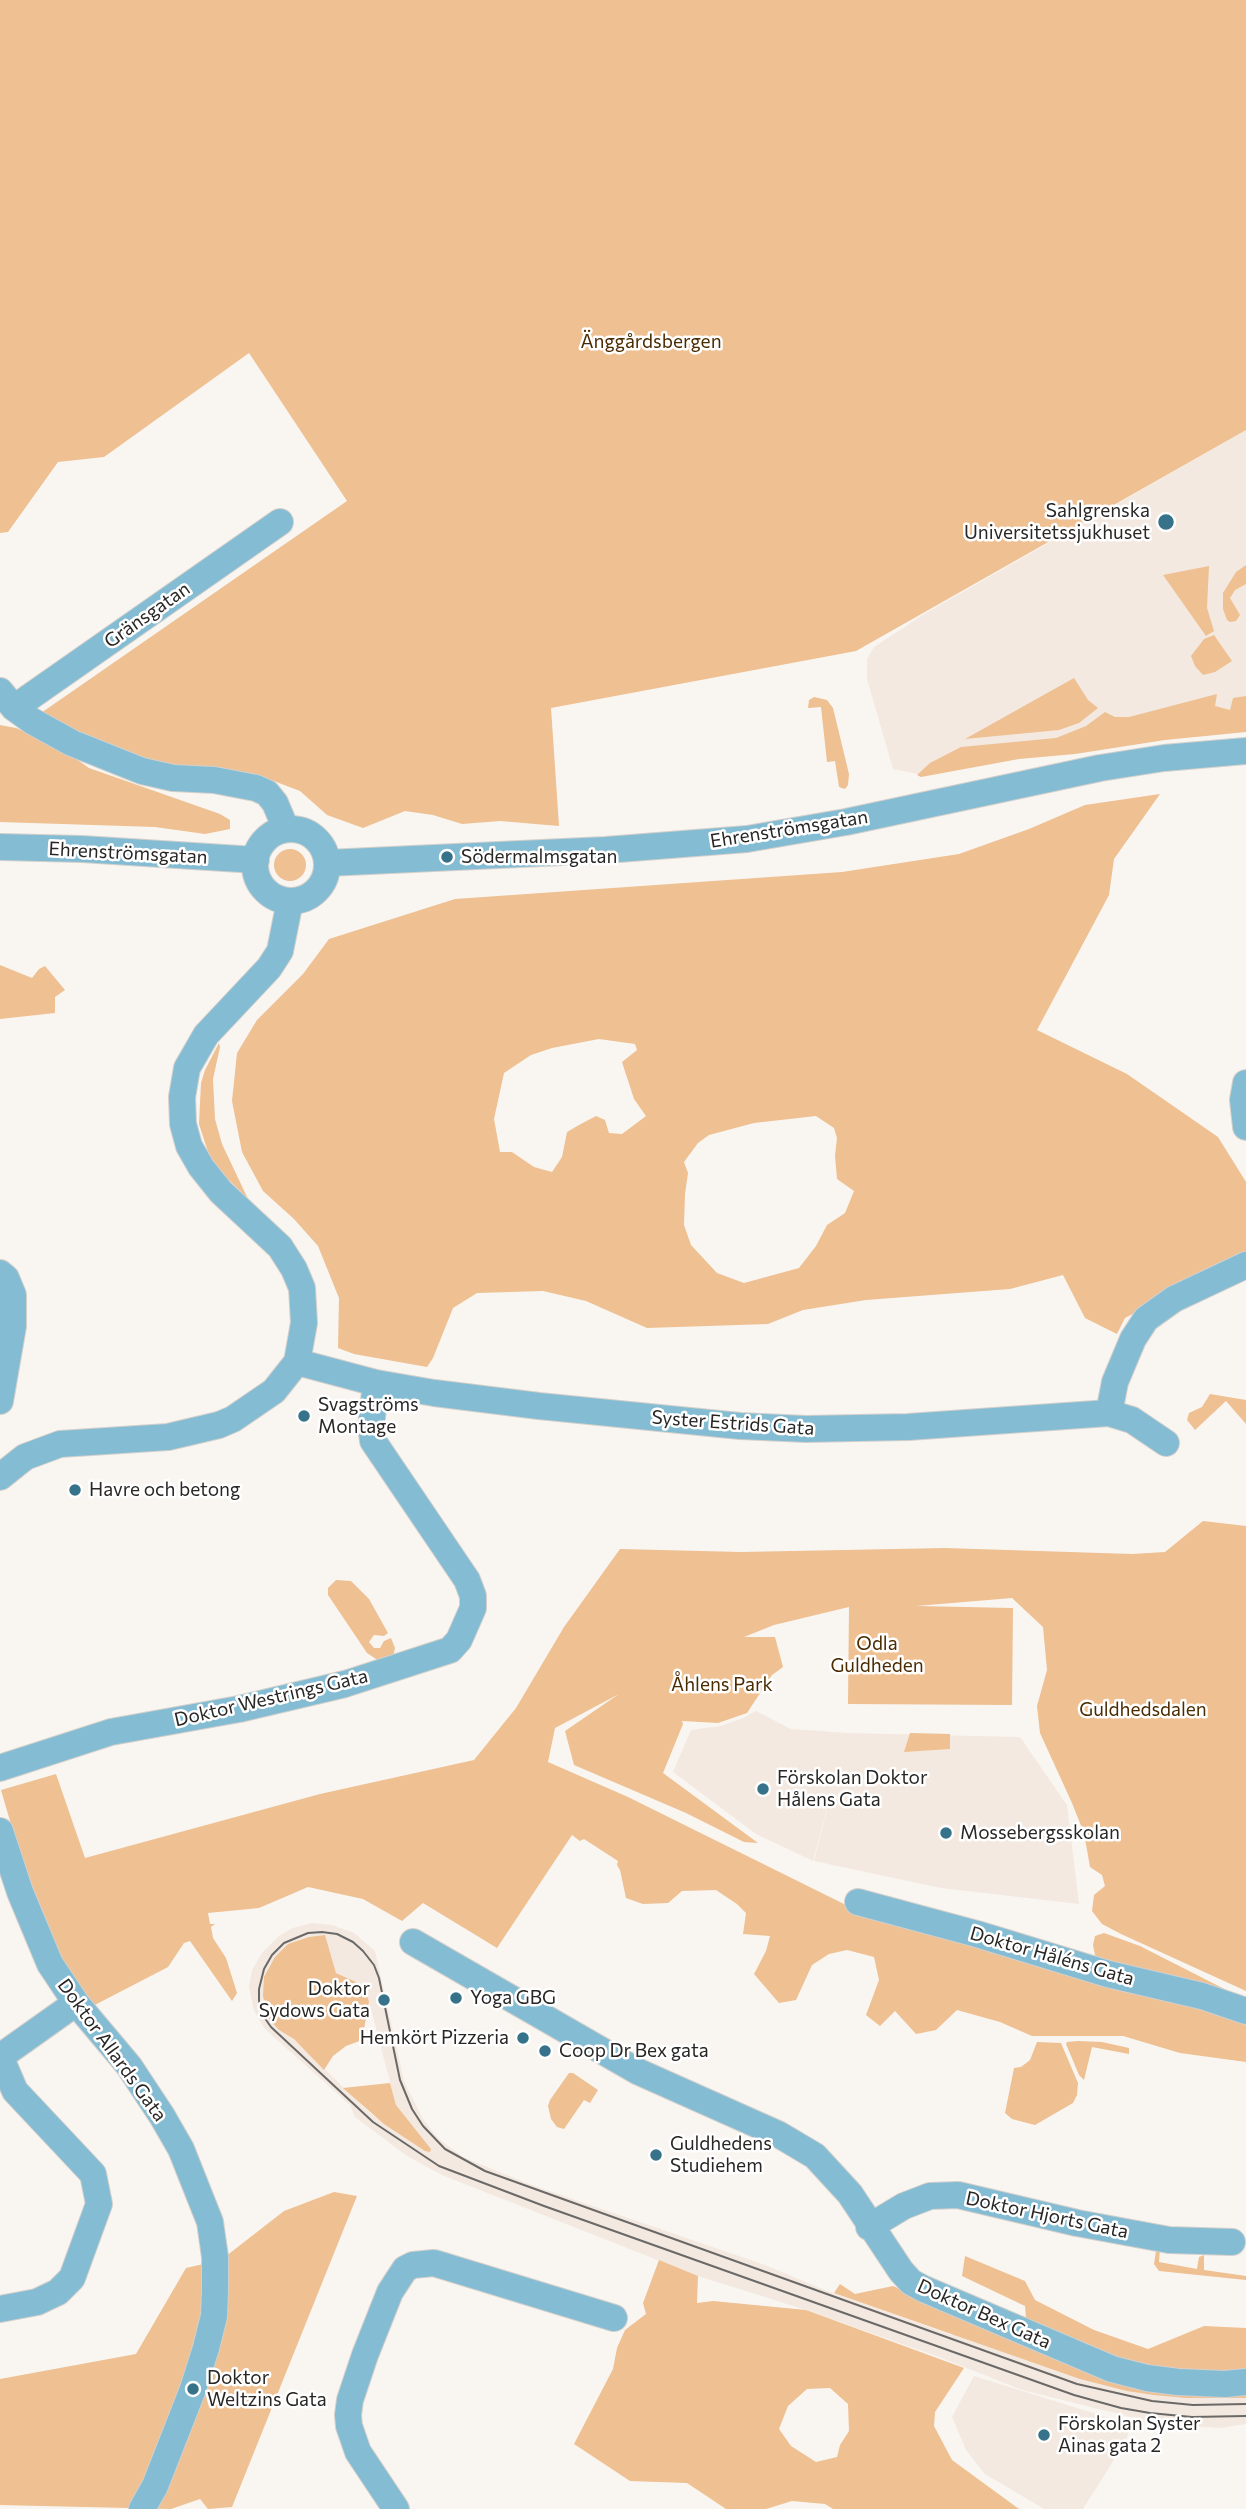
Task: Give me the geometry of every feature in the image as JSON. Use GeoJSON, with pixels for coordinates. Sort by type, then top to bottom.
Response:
{"type":"FeatureCollection","features":[{"type":"Feature","properties":{"kind":"street","name":"Gränsgatan"},"geometry":{"type":"LineString","coordinates":[[7,699],[280,522]]}},
{"type":"Feature","properties":{"kind":"street"},"geometry":{"type":"LineString","coordinates":[[7,699],[72,743],[142,771],[173,778],[214,780],[256,788],[267,793],[275,803],[286,829]]}},
{"type":"Feature","properties":{"kind":"street","name":"Ehrenströmsgatan"},"geometry":{"type":"LineString","coordinates":[[327,863],[606,850],[747,838],[859,820],[1100,768],[1164,758],[1246,751]]}},
{"type":"Feature","properties":{"kind":"street"},"geometry":{"type":"LineString","coordinates":[[286,829],[296,829],[314,837],[321,844],[327,863],[323,882],[317,890],[300,900],[290,901],[276,897],[264,888],[257,875],[256,860],[260,848],[268,837],[286,829]]}},
{"type":"Feature","properties":{"kind":"street","name":"Ehrenströmsgatan"},"geometry":{"type":"LineString","coordinates":[[0,847],[82,849],[256,860]]}},
{"type":"Feature","properties":{"kind":"street"},"geometry":{"type":"LineString","coordinates":[[0,1477],[25,1457],[60,1444],[168,1437],[219,1425],[267,1397],[297,1362],[304,1323],[302,1288],[294,1269],[280,1247],[221,1192],[201,1167],[189,1146],[183,1124],[181,1097],[187,1068],[206,1035],[269,968],[280,951],[290,901]]}},
{"type":"Feature","properties":{"kind":"street"},"geometry":{"type":"LineString","coordinates":[[1246,1083],[1243,1100],[1246,1127]]}},
{"type":"Feature","properties":{"kind":"street"},"geometry":{"type":"LineString","coordinates":[[1109,1413],[1115,1382],[1133,1339],[1146,1319],[1174,1299],[1246,1265]]}},
{"type":"Feature","properties":{"kind":"street"},"geometry":{"type":"LineString","coordinates":[[0,1273],[6,1278],[13,1295],[13,1325],[0,1401]]}},
{"type":"Feature","properties":{"kind":"street","name":"Syster Estrids Gata"},"geometry":{"type":"LineString","coordinates":[[297,1362],[376,1383],[434,1393],[740,1426],[798,1429],[908,1427],[1109,1413],[1132,1420],[1166,1443]]}},
{"type":"Feature","properties":{"kind":"street","name":"Doktor Westrings Gata"},"geometry":{"type":"LineString","coordinates":[[0,1768],[111,1732],[239,1709],[345,1684],[450,1650],[459,1640],[473,1608],[473,1596],[467,1580],[373,1441],[372,1415],[376,1383]]}},
{"type":"Feature","properties":{"kind":"street","name":"Doktor Allards Gata"},"geometry":{"type":"LineString","coordinates":[[0,1830],[20,1892],[50,1964],[76,2004],[129,2067],[181,2149],[210,2222],[215,2258],[214,2316],[193,2389],[155,2486],[142,2509]]}},
{"type":"Feature","properties":{"kind":"street","name":"Doktor Håléns Gata"},"geometry":{"type":"LineString","coordinates":[[858,1902],[977,1934],[1108,1974],[1202,1996],[1246,2011]]}},
{"type":"Feature","properties":{"kind":"street","name":"Doktor Bex Gata"},"geometry":{"type":"LineString","coordinates":[[413,1942],[639,2072],[731,2112],[794,2143],[815,2157],[850,2194],[869,2227],[911,2282],[1111,2369],[1147,2378],[1202,2383],[1246,2382]]}},
{"type":"Feature","properties":{"kind":"street"},"geometry":{"type":"LineString","coordinates":[[0,2309],[37,2302],[58,2292],[72,2278],[99,2204],[93,2174],[15,2091],[0,2056],[76,2004]]}},
{"type":"Feature","properties":{"kind":"street","name":"Doktor Hjorts Gata"},"geometry":{"type":"LineString","coordinates":[[869,2227],[904,2206],[930,2196],[958,2195],[1077,2223],[1169,2240],[1232,2242]]}},
{"type":"Feature","properties":{"kind":"street"},"geometry":{"type":"LineString","coordinates":[[397,2509],[358,2452],[348,2415],[350,2400],[365,2355],[390,2292],[405,2269],[413,2265],[434,2263],[614,2318]]}},
{"type":"Feature","properties":{"kind":"shaded area","name":"Sahlgrenska Universitetssjukhuset"},"geometry":{"type":"Polygon","coordinates":[[[1246,430],[1246,728],[1015,759],[923,775],[893,769],[867,679],[867,659],[874,647],[926,613],[1246,430]]]}},
{"type":"Feature","properties":{"kind":"shaded area","name":"Mossebergsskolan"},"geometry":{"type":"Polygon","coordinates":[[[756,1711],[791,1729],[1020,1737],[1067,1805],[1079,1904],[941,1888],[814,1861],[838,1767],[813,1861],[756,1834],[673,1772],[691,1730],[720,1726],[756,1711]]]}},
{"type":"Feature","properties":{"kind":"shaded area"},"geometry":{"type":"Polygon","coordinates":[[[312,1923],[332,1925],[354,1933],[375,1951],[404,2081],[423,2119],[439,2139],[463,2157],[529,2184],[765,2265],[825,2290],[952,2335],[960,2317],[1246,2391],[1246,2424],[1220,2428],[1155,2423],[1022,2390],[939,2357],[806,2310],[698,2276],[442,2175],[407,2156],[355,2117],[350,2105],[265,2029],[254,2011],[249,1987],[252,1970],[262,1953],[279,1936],[293,1928],[312,1923]],[[325,1935],[279,2030],[294,2039],[372,2115],[431,2149],[396,2105],[365,1986],[336,1973],[325,1935]]]}},
{"type":"Feature","properties":{"kind":"shaded area","name":"Förskolan Syster Ainas gata 2"},"geometry":{"type":"Polygon","coordinates":[[[974,2376],[1132,2425],[1124,2444],[1083,2509],[1044,2509],[985,2474],[966,2450],[952,2417],[974,2376]]]}},
{"type":"Feature","properties":{"kind":"green space","name":"Änggårdsbergen"},"geometry":{"type":"Polygon","coordinates":[[[0,0],[1246,0],[1246,430],[856,651],[551,708],[559,826],[500,821],[462,824],[433,815],[405,811],[363,828],[327,815],[300,791],[258,775],[217,769],[177,769],[88,739],[41,713],[347,501],[249,353],[104,457],[58,462],[8,532],[0,533],[0,0]]]}},
{"type":"Feature","properties":{"kind":"green space"},"geometry":{"type":"Polygon","coordinates":[[[1246,565],[1246,584],[1235,590],[1230,598],[1240,615],[1236,621],[1230,622],[1223,609],[1223,593],[1236,572],[1246,565]]]}},
{"type":"Feature","properties":{"kind":"green space"},"geometry":{"type":"Polygon","coordinates":[[[1209,566],[1207,608],[1214,631],[1206,636],[1163,575],[1209,566]]]}},
{"type":"Feature","properties":{"kind":"green space"},"geometry":{"type":"Polygon","coordinates":[[[1214,635],[1232,661],[1215,672],[1203,675],[1191,656],[1204,639],[1214,635]]]}},
{"type":"Feature","properties":{"kind":"green space"},"geometry":{"type":"Polygon","coordinates":[[[1074,678],[1088,700],[1098,708],[1079,723],[1059,730],[965,739],[1074,678]]]}},
{"type":"Feature","properties":{"kind":"green space"},"geometry":{"type":"Polygon","coordinates":[[[1217,694],[1215,706],[1230,710],[1233,698],[1246,696],[1246,732],[1019,759],[921,777],[917,775],[930,763],[961,747],[1056,738],[1086,726],[1105,712],[1115,717],[1129,717],[1217,694]]]}},
{"type":"Feature","properties":{"kind":"green space"},"geometry":{"type":"Polygon","coordinates":[[[814,697],[827,700],[833,708],[849,774],[845,789],[839,787],[835,761],[827,762],[821,707],[808,708],[809,700],[814,697]]]}},
{"type":"Feature","properties":{"kind":"green space"},"geometry":{"type":"Polygon","coordinates":[[[0,725],[16,728],[59,747],[89,768],[220,814],[230,820],[230,829],[205,834],[155,827],[0,822],[0,725]]]}},
{"type":"Feature","properties":{"kind":"green space"},"geometry":{"type":"Polygon","coordinates":[[[1160,794],[1114,859],[1109,895],[1037,1030],[1127,1074],[1218,1137],[1246,1182],[1246,1260],[1125,1318],[1117,1334],[1085,1318],[1063,1275],[1010,1289],[866,1300],[803,1310],[768,1324],[647,1328],[586,1301],[543,1291],[477,1293],[453,1308],[427,1367],[354,1354],[338,1348],[339,1298],[318,1246],[294,1219],[263,1191],[242,1152],[232,1101],[237,1053],[257,1020],[303,974],[329,939],[455,899],[842,872],[959,854],[1085,805],[1160,794]],[[599,1039],[531,1055],[504,1073],[494,1119],[500,1152],[512,1152],[534,1167],[552,1172],[562,1157],[567,1132],[596,1116],[605,1120],[609,1133],[622,1134],[646,1116],[634,1099],[622,1062],[637,1050],[635,1044],[599,1039]],[[816,1116],[754,1123],[709,1135],[698,1143],[684,1162],[688,1173],[684,1225],[691,1245],[717,1273],[744,1283],[799,1268],[816,1246],[827,1225],[845,1213],[854,1191],[837,1179],[837,1138],[834,1128],[816,1116]]]}},
{"type":"Feature","properties":{"kind":"green space"},"geometry":{"type":"Polygon","coordinates":[[[290,849],[301,854],[306,865],[301,876],[290,881],[279,876],[274,865],[279,854],[290,849]]]}},
{"type":"Feature","properties":{"kind":"green space"},"geometry":{"type":"Polygon","coordinates":[[[0,965],[32,978],[45,966],[65,990],[55,997],[55,1013],[0,1019],[0,965]]]}},
{"type":"Feature","properties":{"kind":"green space"},"geometry":{"type":"Polygon","coordinates":[[[219,1043],[213,1079],[215,1119],[222,1144],[248,1199],[216,1167],[199,1124],[201,1083],[219,1043]]]}},
{"type":"Feature","properties":{"kind":"green space"},"geometry":{"type":"Polygon","coordinates":[[[1210,1394],[1246,1400],[1246,1424],[1226,1401],[1195,1430],[1187,1420],[1189,1413],[1202,1407],[1210,1394]]]}},
{"type":"Feature","properties":{"kind":"green space","name":"Guldhedsdalen"},"geometry":{"type":"Polygon","coordinates":[[[1203,1521],[1246,1526],[1246,1991],[1121,1934],[1102,1924],[1092,1911],[1094,1895],[1105,1886],[1102,1875],[1090,1867],[1084,1833],[1040,1733],[1037,1706],[1047,1670],[1043,1627],[1012,1598],[916,1606],[1013,1608],[1012,1705],[848,1704],[849,1607],[774,1625],[744,1637],[775,1637],[783,1667],[772,1675],[747,1713],[718,1723],[682,1721],[663,1773],[758,1843],[744,1842],[686,1813],[574,1765],[565,1731],[619,1694],[555,1728],[548,1762],[628,1797],[846,1905],[1246,2020],[1246,2062],[1180,2053],[1123,2036],[1032,2036],[1000,2022],[957,2010],[936,2030],[916,2034],[895,2011],[880,2026],[866,2015],[879,1980],[874,1957],[847,1950],[829,1954],[812,1965],[796,2000],[779,2003],[754,1974],[766,1951],[770,1936],[743,1934],[746,1913],[737,1904],[716,1890],[682,1891],[668,1903],[643,1904],[626,1898],[618,1861],[584,1839],[580,1841],[572,1835],[497,1948],[423,1903],[402,1921],[363,1899],[308,1887],[259,1908],[208,1913],[210,1924],[215,1924],[211,1927],[213,1938],[226,1958],[237,1993],[232,2001],[190,1941],[184,1943],[168,1967],[89,2008],[47,1948],[1,1790],[56,1774],[85,1858],[320,1794],[474,1760],[516,1708],[564,1627],[620,1549],[741,1552],[945,1548],[1132,1554],[1165,1552],[1203,1521]]]}},
{"type":"Feature","properties":{"kind":"green space"},"geometry":{"type":"Polygon","coordinates":[[[336,1580],[351,1581],[369,1599],[388,1633],[384,1636],[374,1635],[369,1642],[374,1648],[380,1648],[384,1641],[391,1638],[395,1648],[393,1657],[379,1661],[367,1653],[328,1595],[328,1588],[336,1580]]]}},
{"type":"Feature","properties":{"kind":"green space"},"geometry":{"type":"Polygon","coordinates":[[[910,1733],[950,1734],[950,1749],[904,1752],[910,1733]]]}},
{"type":"Feature","properties":{"kind":"green space"},"geometry":{"type":"Polygon","coordinates":[[[1104,1933],[1140,1946],[1246,2000],[1102,1962],[1095,1955],[1093,1945],[1095,1936],[1104,1933]]]}},
{"type":"Feature","properties":{"kind":"green space"},"geometry":{"type":"Polygon","coordinates":[[[325,1935],[336,1973],[365,1986],[369,2002],[362,2040],[346,2046],[333,2056],[324,2070],[294,2039],[279,2030],[269,2019],[263,1996],[264,1977],[275,1957],[288,1944],[325,1935]]]}},
{"type":"Feature","properties":{"kind":"green space"},"geometry":{"type":"Polygon","coordinates":[[[1078,2041],[1102,2042],[1129,2048],[1129,2054],[1092,2047],[1084,2080],[1079,2075],[1066,2044],[1078,2041]]]}},
{"type":"Feature","properties":{"kind":"green space"},"geometry":{"type":"Polygon","coordinates":[[[1037,2042],[1061,2043],[1078,2083],[1073,2103],[1035,2125],[1012,2119],[1005,2113],[1014,2068],[1021,2067],[1030,2060],[1037,2042]]]}},
{"type":"Feature","properties":{"kind":"green space"},"geometry":{"type":"Polygon","coordinates":[[[569,2073],[598,2090],[590,2103],[584,2100],[564,2129],[557,2127],[551,2119],[548,2106],[569,2073]]]}},
{"type":"Feature","properties":{"kind":"green space"},"geometry":{"type":"Polygon","coordinates":[[[390,2083],[396,2105],[431,2149],[430,2152],[384,2124],[343,2088],[390,2083]]]}},
{"type":"Feature","properties":{"kind":"green space"},"geometry":{"type":"Polygon","coordinates":[[[334,2192],[357,2196],[232,2507],[208,2509],[200,2499],[171,2509],[0,2505],[0,2379],[136,2354],[186,2268],[221,2260],[284,2211],[334,2192]]]}},
{"type":"Feature","properties":{"kind":"green space"},"geometry":{"type":"Polygon","coordinates":[[[1160,2249],[1159,2262],[1197,2269],[1199,2257],[1204,2255],[1204,2270],[1246,2276],[1246,2280],[1159,2271],[1154,2264],[1156,2251],[1160,2249]]]}},
{"type":"Feature","properties":{"kind":"green space"},"geometry":{"type":"Polygon","coordinates":[[[965,2256],[1025,2281],[1035,2300],[1094,2330],[1148,2349],[1204,2326],[1246,2328],[1246,2372],[1165,2368],[1107,2355],[1026,2318],[1025,2306],[962,2276],[965,2256]]]}},
{"type":"Feature","properties":{"kind":"green space"},"geometry":{"type":"Polygon","coordinates":[[[659,2260],[698,2276],[697,2303],[713,2301],[806,2310],[964,2368],[935,2412],[934,2426],[952,2460],[1019,2509],[833,2509],[825,2504],[792,2501],[766,2509],[726,2509],[687,2483],[630,2481],[574,2444],[613,2369],[617,2348],[625,2330],[646,2314],[643,2303],[659,2260]],[[830,2388],[807,2389],[788,2406],[779,2429],[791,2446],[816,2462],[837,2457],[840,2445],[849,2431],[848,2404],[830,2388]]]}},
{"type":"Feature","properties":{"kind":"green space"},"geometry":{"type":"Polygon","coordinates":[[[840,2284],[855,2294],[893,2286],[986,2328],[1246,2391],[1246,2398],[1154,2395],[1080,2379],[834,2293],[840,2284]]]}},
{"type":"Feature","properties":{"kind":"tram line"},"geometry":{"type":"LineString","coordinates":[[1246,2404],[1193,2405],[1152,2401],[1077,2384],[485,2171],[445,2149],[423,2126],[412,2109],[400,2080],[379,1978],[374,1965],[363,1951],[337,1934],[308,1933],[284,1943],[272,1955],[264,1969],[259,2001],[264,2017],[271,2027],[373,2122],[439,2166],[1074,2395],[1150,2413],[1192,2417],[1246,2416]]}},
{"type":"Feature","properties":{"kind":"place","name":"Sahlgrenska Universitetssjukhuset"},"geometry":{"type":"Point","coordinates":[1166,522]}},
{"type":"Feature","properties":{"kind":"place","name":"Södermalmsgatan"},"geometry":{"type":"Point","coordinates":[447,857]}},
{"type":"Feature","properties":{"kind":"place","name":"Svagströms Montage"},"geometry":{"type":"Point","coordinates":[304,1416]}},
{"type":"Feature","properties":{"kind":"place","name":"Havre och betong"},"geometry":{"type":"Point","coordinates":[75,1490]}},
{"type":"Feature","properties":{"kind":"place","name":"Förskolan Doktor Hålens Gata"},"geometry":{"type":"Point","coordinates":[763,1789]}},
{"type":"Feature","properties":{"kind":"place","name":"Mossebergsskolan"},"geometry":{"type":"Point","coordinates":[946,1833]}},
{"type":"Feature","properties":{"kind":"place","name":"Yoga GBG"},"geometry":{"type":"Point","coordinates":[456,1998]}},
{"type":"Feature","properties":{"kind":"place","name":"Doktor Sydows Gata"},"geometry":{"type":"Point","coordinates":[384,2000]}},
{"type":"Feature","properties":{"kind":"place","name":"Hemkört Pizzeria"},"geometry":{"type":"Point","coordinates":[523,2038]}},
{"type":"Feature","properties":{"kind":"place","name":"Coop Dr Bex gata"},"geometry":{"type":"Point","coordinates":[545,2051]}},
{"type":"Feature","properties":{"kind":"place","name":"Guldhedens Studiehem"},"geometry":{"type":"Point","coordinates":[656,2155]}},
{"type":"Feature","properties":{"kind":"place","name":"Doktor Weltzins Gata"},"geometry":{"type":"Point","coordinates":[193,2389]}},
{"type":"Feature","properties":{"kind":"place","name":"Förskolan Syster Ainas gata 2"},"geometry":{"type":"Point","coordinates":[1044,2435]}},
{"type":"Feature","properties":{"kind":"park label","name":"Odla Guldheden"},"geometry":{"type":"Point","coordinates":[877,1655]}},
{"type":"Feature","properties":{"kind":"park label","name":"Åhlens Park"},"geometry":{"type":"Point","coordinates":[722,1685]}}]}
